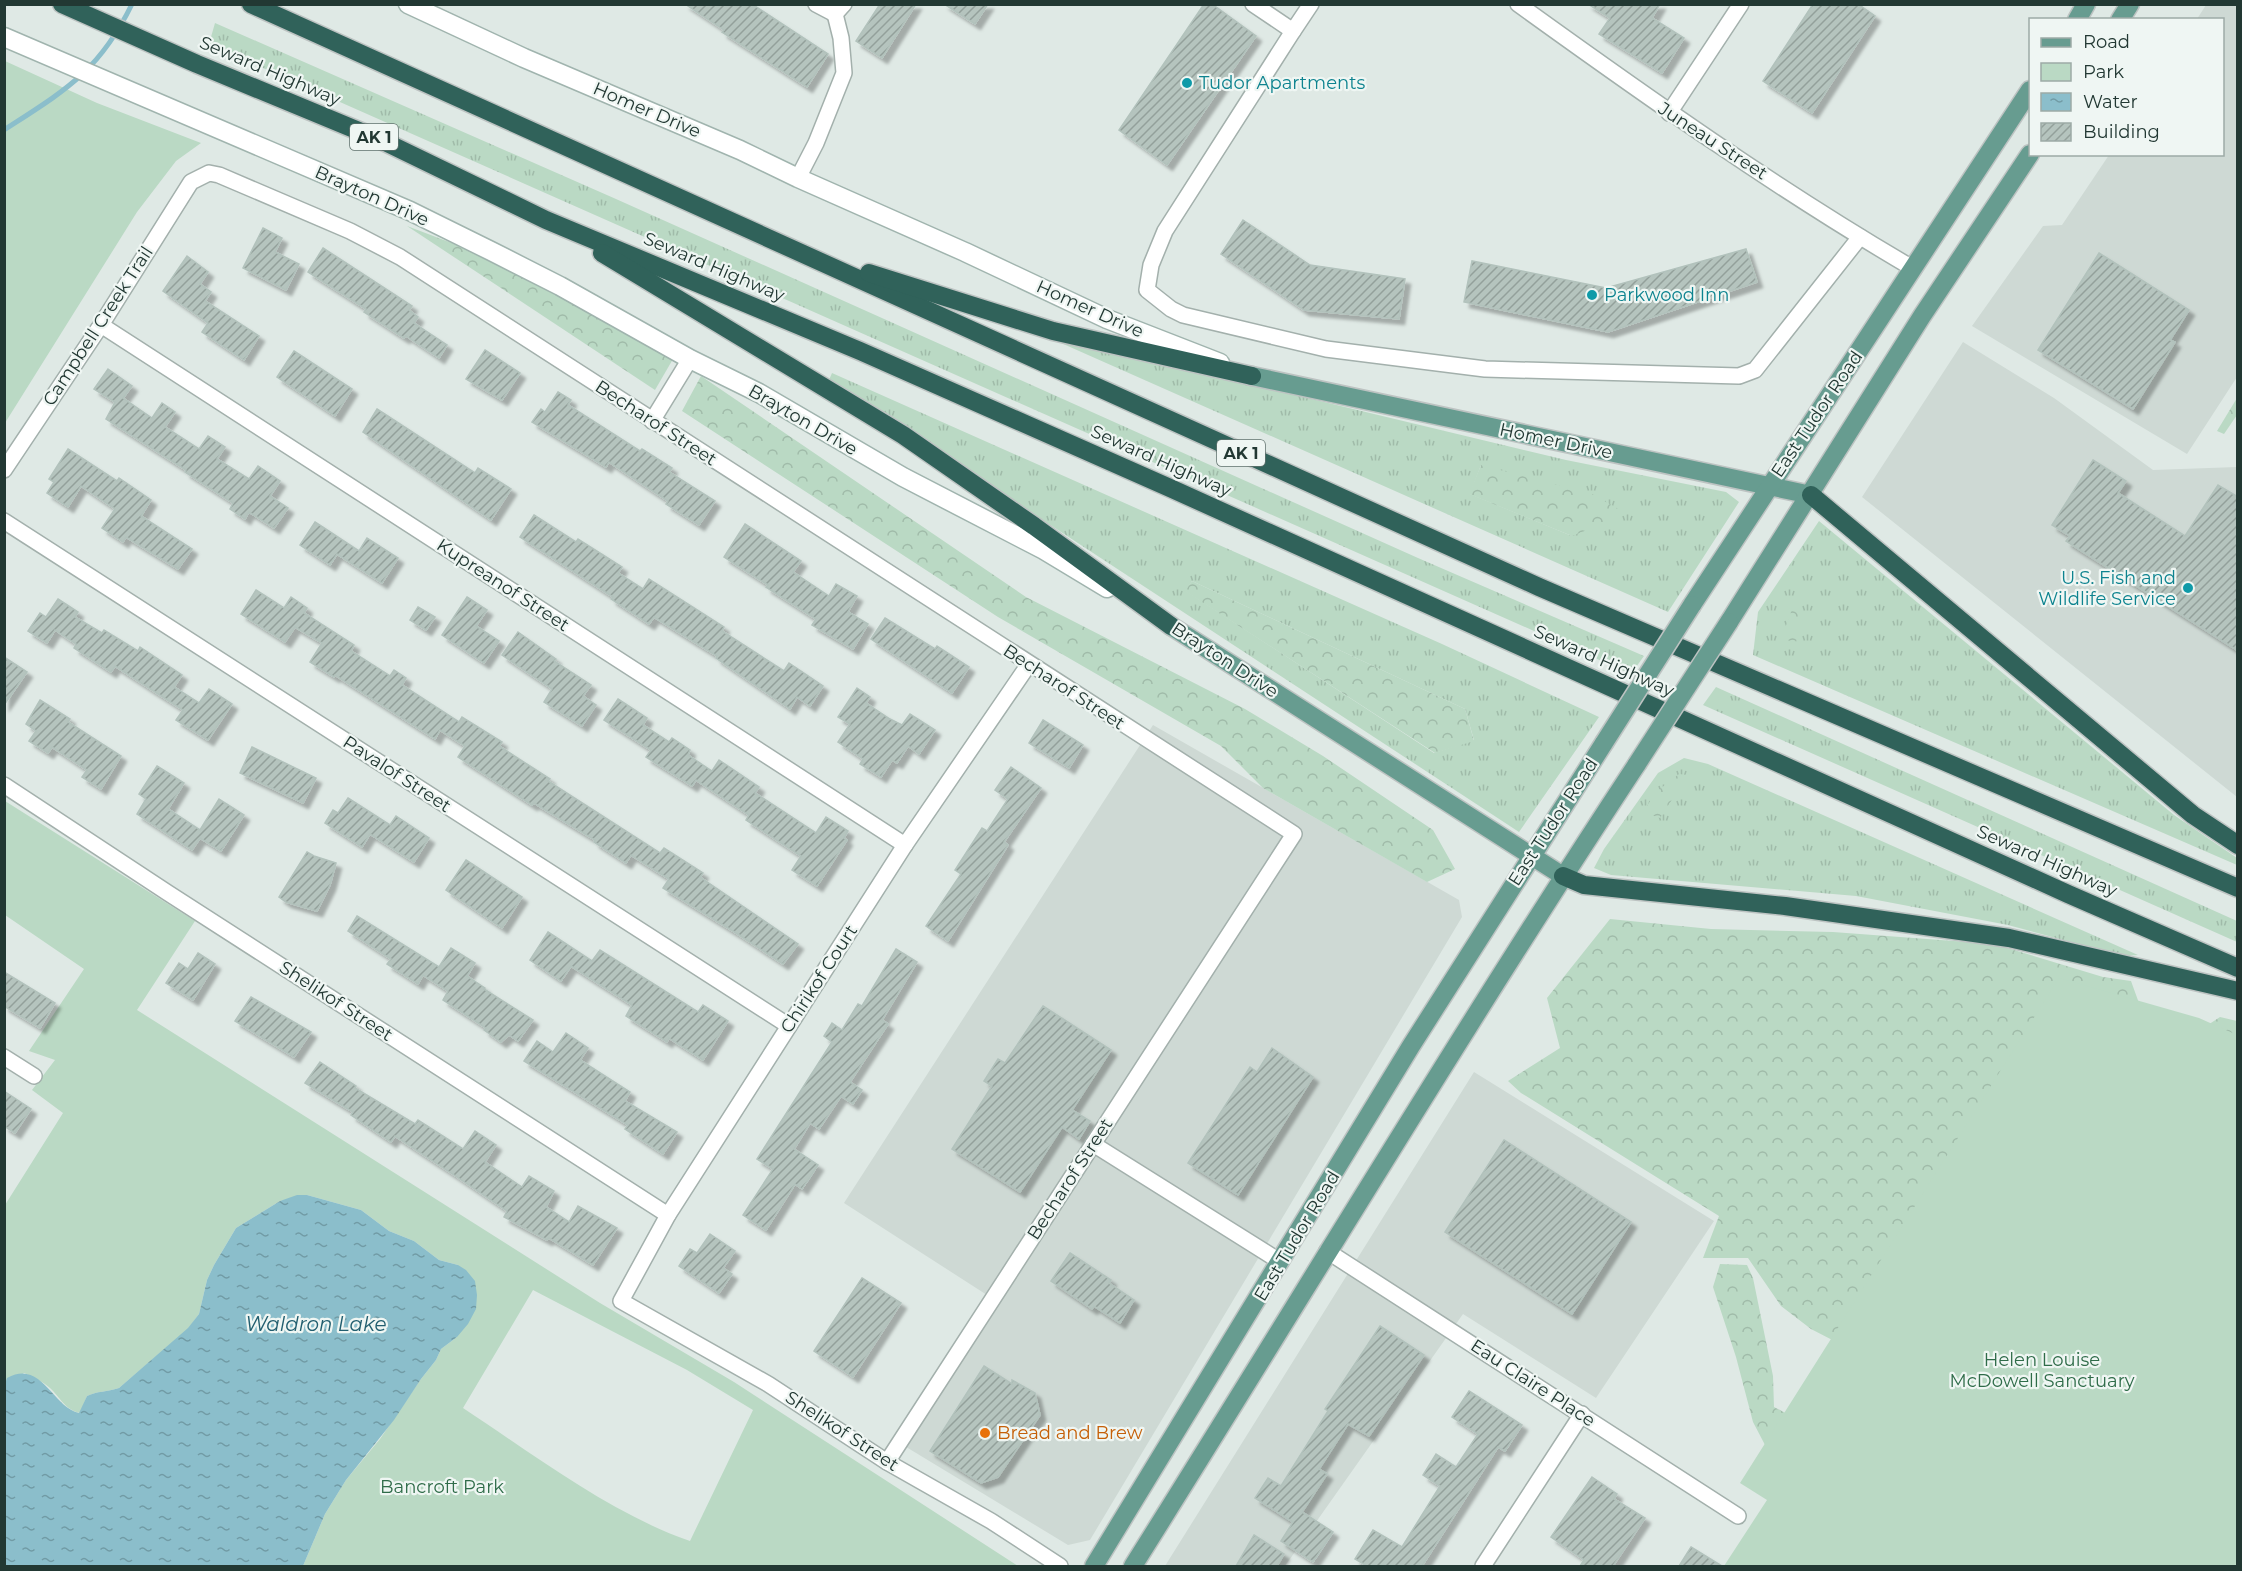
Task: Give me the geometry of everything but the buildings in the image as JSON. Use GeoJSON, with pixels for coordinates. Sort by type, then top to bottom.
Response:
{"type":"FeatureCollection","features":[{"type":"Feature","properties":{"kind":"highway","name":"Seward Highway"},"geometry":{"type":"LineString","coordinates":[[62,4],[197,64],[383,141],[546,220],[860,351],[1170,488],[2068,894],[2238,968]]}},
{"type":"Feature","properties":{"kind":"highway","name":"AK 1"},"geometry":{"type":"LineString","coordinates":[[251,4],[1539,587],[2238,888]]}},
{"type":"Feature","properties":{"kind":"highway"},"geometry":{"type":"LineString","coordinates":[[546,220],[903,435],[1034,526],[1171,626]]}},
{"type":"Feature","properties":{"kind":"highway"},"geometry":{"type":"LineString","coordinates":[[794,250],[1053,331],[1252,376]]}},
{"type":"Feature","properties":{"kind":"highway"},"geometry":{"type":"LineString","coordinates":[[1811,495],[2193,815],[2238,845]]}},
{"type":"Feature","properties":{"kind":"highway"},"geometry":{"type":"LineString","coordinates":[[1563,876],[1584,885],[1785,906],[2009,938],[2238,991]]}},
{"type":"Feature","properties":{"kind":"main road","name":"Homer Drive"},"geometry":{"type":"LineString","coordinates":[[408,4],[524,58],[740,150],[1107,319],[1252,376],[1811,495]]}},
{"type":"Feature","properties":{"kind":"main road"},"geometry":{"type":"LineString","coordinates":[[2078,18],[2086,4]]}},
{"type":"Feature","properties":{"kind":"main road"},"geometry":{"type":"LineString","coordinates":[[2121,18],[2130,4]]}},
{"type":"Feature","properties":{"kind":"main road","name":"Brayton Drive"},"geometry":{"type":"LineString","coordinates":[[4,37],[410,211],[560,286],[690,359],[759,393],[903,477],[1044,550],[1171,626],[1563,876]]}},
{"type":"Feature","properties":{"kind":"main road","name":"East Tudor Road"},"geometry":{"type":"LineString","coordinates":[[1094,1566],[1411,1046],[1530,856],[1768,487],[2029,93]]}},
{"type":"Feature","properties":{"kind":"main road","name":"East Tudor Road"},"geometry":{"type":"LineString","coordinates":[[1133,1566],[1563,876],[1811,495],[1922,316],[2029,156]]}},
{"type":"Feature","properties":{"kind":"street"},"geometry":{"type":"LineString","coordinates":[[798,178],[816,143],[844,73],[840,9],[816,4]]}},
{"type":"Feature","properties":{"kind":"street"},"geometry":{"type":"LineString","coordinates":[[1253,4],[1293,31],[1311,4]]}},
{"type":"Feature","properties":{"kind":"street","name":"Juneau Street"},"geometry":{"type":"LineString","coordinates":[[1518,4],[1669,113],[1860,237],[1914,269]]}},
{"type":"Feature","properties":{"kind":"street"},"geometry":{"type":"LineString","coordinates":[[1669,113],[1741,4]]}},
{"type":"Feature","properties":{"kind":"street","name":"Homer Drive"},"geometry":{"type":"LineString","coordinates":[[1293,31],[1165,231],[1151,265],[1147,290],[1171,309],[1183,315],[1326,349],[1485,369],[1738,376],[1755,370],[1860,237]]}},
{"type":"Feature","properties":{"kind":"street","name":"Becharof Street"},"geometry":{"type":"LineString","coordinates":[[191,182],[209,173],[219,175],[376,244],[1294,834],[887,1462]]}},
{"type":"Feature","properties":{"kind":"street","name":"Campbell Creek Trail"},"geometry":{"type":"LineString","coordinates":[[4,470],[191,182]]}},
{"type":"Feature","properties":{"kind":"street","name":"Kupreanof Street"},"geometry":{"type":"LineString","coordinates":[[100,325],[905,845]]}},
{"type":"Feature","properties":{"kind":"street"},"geometry":{"type":"LineString","coordinates":[[652,421],[690,359]]}},
{"type":"Feature","properties":{"kind":"street","name":"Pavalof Street"},"geometry":{"type":"LineString","coordinates":[[4,521],[789,1026]]}},
{"type":"Feature","properties":{"kind":"street","name":"Chirikof Court"},"geometry":{"type":"LineString","coordinates":[[621,1301],[668,1215],[789,1026],[905,845],[1029,664]]}},
{"type":"Feature","properties":{"kind":"street","name":"Shelikof Street"},"geometry":{"type":"LineString","coordinates":[[4,785],[668,1215]]}},
{"type":"Feature","properties":{"kind":"street"},"geometry":{"type":"LineString","coordinates":[[4,1057],[34,1076]]}},
{"type":"Feature","properties":{"kind":"street"},"geometry":{"type":"LineString","coordinates":[[1093,1144],[1281,1262]]}},
{"type":"Feature","properties":{"kind":"street","name":"Eau Claire Place"},"geometry":{"type":"LineString","coordinates":[[1328,1251],[1738,1516]]}},
{"type":"Feature","properties":{"kind":"street","name":"Shelikof Street"},"geometry":{"type":"LineString","coordinates":[[621,1301],[768,1384],[887,1462],[991,1521],[1060,1566]]}},
{"type":"Feature","properties":{"kind":"street"},"geometry":{"type":"LineString","coordinates":[[1483,1566],[1582,1414]]}},
{"type":"Feature","properties":{"kind":"shaded area"},"geometry":{"type":"Polygon","coordinates":[[[2206,5],[2237,5],[2237,377],[2187,454],[1972,326],[2043,226],[2062,225],[2108,156],[2224,156],[2224,18],[2198,18],[2206,5]]]}},
{"type":"Feature","properties":{"kind":"shaded area"},"geometry":{"type":"Polygon","coordinates":[[[1963,342],[2054,398],[2153,470],[2237,467],[2237,797],[1862,497],[1963,342]]]}},
{"type":"Feature","properties":{"kind":"shaded area"},"geometry":{"type":"Polygon","coordinates":[[[1153,725],[1459,900],[1462,917],[1090,1540],[1068,1545],[893,1439],[987,1295],[844,1203],[1153,725]]]}},
{"type":"Feature","properties":{"kind":"shaded area"},"geometry":{"type":"Polygon","coordinates":[[[1474,1072],[1714,1221],[1596,1398],[1463,1314],[1285,1566],[1165,1566],[1474,1072]]]}},
{"type":"Feature","properties":{"kind":"green space"},"geometry":{"type":"Polygon","coordinates":[[[215,23],[616,199],[1418,558],[1644,656],[1631,674],[209,44],[215,23]]]}},
{"type":"Feature","properties":{"kind":"green space"},"geometry":{"type":"Polygon","coordinates":[[[5,61],[97,103],[201,143],[176,161],[137,212],[5,423],[5,61]]]}},
{"type":"Feature","properties":{"kind":"green space"},"geometry":{"type":"Polygon","coordinates":[[[407,226],[486,256],[538,281],[673,359],[655,390],[407,226]]]}},
{"type":"Feature","properties":{"kind":"green space"},"geometry":{"type":"Polygon","coordinates":[[[1061,343],[1079,343],[1566,460],[1726,492],[1739,502],[1668,612],[1061,343]],[[1481,465],[1470,494],[1572,536],[1481,465]]]}},
{"type":"Feature","properties":{"kind":"green space"},"geometry":{"type":"Polygon","coordinates":[[[832,373],[1442,644],[1599,717],[1519,832],[829,380],[832,373]],[[1192,581],[1186,591],[1434,753],[1474,740],[1465,709],[1192,581]]]}},
{"type":"Feature","properties":{"kind":"green space"},"geometry":{"type":"Polygon","coordinates":[[[701,376],[1026,597],[1245,709],[1323,756],[1433,830],[1455,869],[1427,882],[1263,788],[1221,746],[998,617],[682,411],[701,376]]]}},
{"type":"Feature","properties":{"kind":"green space"},"geometry":{"type":"Polygon","coordinates":[[[2237,398],[2237,415],[2224,434],[2217,431],[2237,398]]]}},
{"type":"Feature","properties":{"kind":"green space"},"geometry":{"type":"Polygon","coordinates":[[[1481,465],[1592,494],[1627,514],[1572,536],[1469,494],[1481,465]]]}},
{"type":"Feature","properties":{"kind":"green space"},"geometry":{"type":"Polygon","coordinates":[[[1819,521],[2174,815],[2237,858],[2237,865],[1753,655],[1758,612],[1819,521]]]}},
{"type":"Feature","properties":{"kind":"green space"},"geometry":{"type":"Polygon","coordinates":[[[1192,581],[1465,709],[1474,741],[1435,753],[1185,591],[1192,581]]]}},
{"type":"Feature","properties":{"kind":"green space"},"geometry":{"type":"Polygon","coordinates":[[[1794,604],[1804,617],[1796,642],[1781,639],[1794,604]]]}},
{"type":"Feature","properties":{"kind":"green space"},"geometry":{"type":"Polygon","coordinates":[[[1716,687],[2237,921],[2237,942],[1703,705],[1716,687]]]}},
{"type":"Feature","properties":{"kind":"green space"},"geometry":{"type":"Polygon","coordinates":[[[1684,758],[1708,764],[2138,955],[2122,956],[2008,925],[1856,896],[1611,875],[1594,868],[1604,849],[1658,773],[1684,758]]]}},
{"type":"Feature","properties":{"kind":"green space"},"geometry":{"type":"Polygon","coordinates":[[[1679,774],[1688,775],[1660,818],[1643,812],[1656,792],[1679,774]]]}},
{"type":"Feature","properties":{"kind":"green space","name":"Bancroft Park"},"geometry":{"type":"Polygon","coordinates":[[[5,801],[195,921],[137,1010],[600,1303],[734,1382],[1018,1566],[303,1566],[325,1514],[346,1480],[380,1439],[436,1360],[441,1349],[457,1337],[458,1265],[439,1260],[414,1241],[389,1231],[361,1210],[307,1195],[280,1201],[236,1228],[214,1265],[207,1280],[199,1314],[188,1329],[119,1388],[87,1396],[80,1413],[67,1406],[44,1383],[24,1373],[5,1387],[5,1205],[63,1113],[32,1090],[55,1060],[29,1051],[84,969],[5,915],[5,801]],[[533,1290],[463,1408],[602,1499],[660,1529],[690,1541],[753,1410],[687,1370],[533,1290]]]}},
{"type":"Feature","properties":{"kind":"green space"},"geometry":{"type":"Polygon","coordinates":[[[1610,919],[1711,929],[1833,932],[1994,944],[2103,977],[2131,981],[2144,1017],[2185,1040],[2220,1017],[2237,1021],[2237,1339],[1906,1378],[1811,1329],[1781,1306],[1748,1258],[1703,1258],[1719,1216],[1521,1093],[1508,1081],[1560,1048],[1547,998],[1610,919]]]}},
{"type":"Feature","properties":{"kind":"green space","name":"Helen Louise McDowell Sanctuary"},"geometry":{"type":"Polygon","coordinates":[[[2059,978],[2199,1018],[2237,1035],[2237,1566],[1724,1566],[1767,1500],[1740,1483],[2059,978]]]}},
{"type":"Feature","properties":{"kind":"green space"},"geometry":{"type":"Polygon","coordinates":[[[1720,1264],[1747,1265],[1753,1278],[1773,1376],[1774,1407],[1791,1416],[1763,1521],[1776,1466],[1753,1422],[1736,1357],[1713,1287],[1720,1264]]]}},
{"type":"Feature","properties":{"kind":"water","name":"Waldron Lake"},"geometry":{"type":"Polygon","coordinates":[[[297,1195],[307,1195],[361,1210],[389,1231],[414,1241],[439,1260],[458,1265],[466,1270],[475,1281],[477,1295],[476,1309],[468,1324],[457,1337],[441,1349],[436,1360],[394,1420],[346,1480],[325,1514],[303,1566],[5,1566],[4,1387],[7,1378],[19,1374],[38,1379],[61,1402],[79,1413],[87,1396],[119,1388],[188,1328],[199,1314],[207,1280],[236,1228],[280,1201],[297,1195]]]}},
{"type":"Feature","properties":{"kind":"waterway"},"geometry":{"type":"LineString","coordinates":[[4,130],[78,78],[107,47],[132,4]]}},
{"type":"Feature","properties":{"kind":"place","name":"Tudor Apartments"},"geometry":{"type":"Point","coordinates":[1187,83]}},
{"type":"Feature","properties":{"kind":"place","name":"Parkwood Inn"},"geometry":{"type":"Point","coordinates":[1592,295]}},
{"type":"Feature","properties":{"kind":"place","name":"U.S. Fish and Wildlife Service"},"geometry":{"type":"Point","coordinates":[2188,588]}},
{"type":"Feature","properties":{"kind":"place","name":"Bread and Brew"},"geometry":{"type":"Point","coordinates":[985,1433]}}]}
